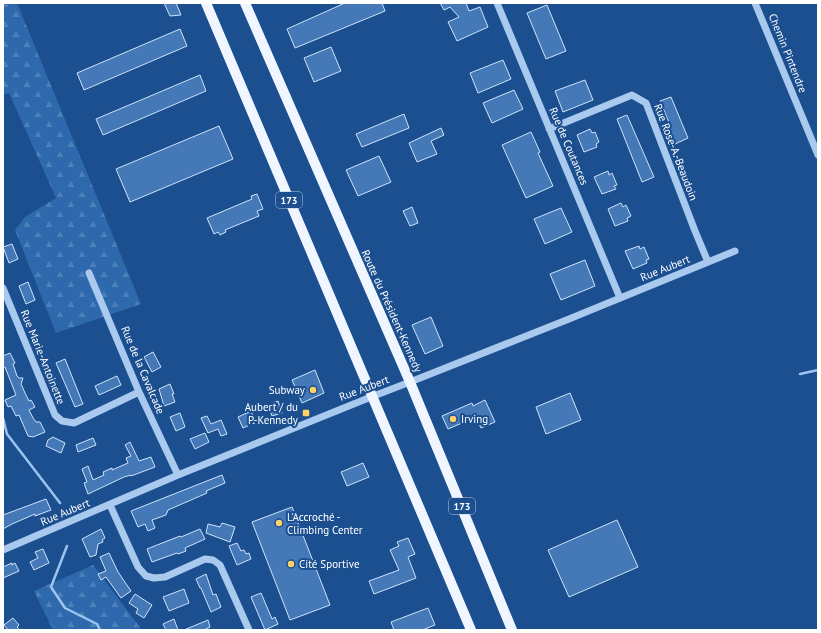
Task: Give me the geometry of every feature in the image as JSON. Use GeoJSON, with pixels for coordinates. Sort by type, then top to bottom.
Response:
{"type":"FeatureCollection","features":[{"type":"Feature","properties":{"kind":"main road","name":"173"},"geometry":{"type":"LineString","coordinates":[[206,3],[371,397],[471,630]]}},
{"type":"Feature","properties":{"kind":"main road","name":"Route du Président-Kennedy"},"geometry":{"type":"LineString","coordinates":[[245,3],[410,382],[512,630]]}},
{"type":"Feature","properties":{"kind":"street","name":"Rue de Coutances"},"geometry":{"type":"LineString","coordinates":[[497,3],[620,298]]}},
{"type":"Feature","properties":{"kind":"street","name":"Chemin Pintendre"},"geometry":{"type":"LineString","coordinates":[[755,3],[818,155]]}},
{"type":"Feature","properties":{"kind":"street","name":"Rue Rose-A.-Beaudoin"},"geometry":{"type":"LineString","coordinates":[[549,129],[632,95],[646,103],[708,262]]}},
{"type":"Feature","properties":{"kind":"street","name":"Rue Aubert"},"geometry":{"type":"LineString","coordinates":[[3,550],[178,475],[735,251]]}},
{"type":"Feature","properties":{"kind":"street","name":"Rue de la Cavalcade"},"geometry":{"type":"LineString","coordinates":[[89,273],[139,392],[178,475]]}},
{"type":"Feature","properties":{"kind":"street","name":"Rue Marie-Antoinette"},"geometry":{"type":"LineString","coordinates":[[3,288],[55,415],[62,421],[74,424],[139,392]]}},
{"type":"Feature","properties":{"kind":"street"},"geometry":{"type":"LineString","coordinates":[[110,505],[138,568],[146,576],[154,578],[165,577],[205,559],[213,560],[220,564],[249,630]]}},
{"type":"Feature","properties":{"kind":"green space"},"geometry":{"type":"Polygon","coordinates":[[[3,3],[17,3],[141,304],[56,333],[15,230],[25,217],[56,198],[9,93],[3,95],[3,3]]]}},
{"type":"Feature","properties":{"kind":"green space"},"geometry":{"type":"Polygon","coordinates":[[[93,565],[142,630],[53,630],[34,591],[93,565]]]}},
{"type":"Feature","properties":{"kind":"building"},"geometry":{"type":"Polygon","coordinates":[[[164,3],[176,3],[181,15],[170,16],[164,3]]]}},
{"type":"Feature","properties":{"kind":"building"},"geometry":{"type":"Polygon","coordinates":[[[345,3],[382,3],[385,11],[295,48],[287,29],[345,3]]]}},
{"type":"Feature","properties":{"kind":"building"},"geometry":{"type":"Polygon","coordinates":[[[440,3],[466,3],[469,11],[480,7],[488,27],[457,41],[448,22],[459,17],[450,7],[444,10],[440,3]]]}},
{"type":"Feature","properties":{"kind":"building"},"geometry":{"type":"Polygon","coordinates":[[[547,5],[566,51],[546,59],[527,13],[547,5]]]}},
{"type":"Feature","properties":{"kind":"building"},"geometry":{"type":"Polygon","coordinates":[[[180,29],[187,46],[84,90],[77,73],[180,29]]]}},
{"type":"Feature","properties":{"kind":"building"},"geometry":{"type":"Polygon","coordinates":[[[331,47],[341,71],[314,82],[304,58],[331,47]]]}},
{"type":"Feature","properties":{"kind":"building"},"geometry":{"type":"Polygon","coordinates":[[[503,60],[511,79],[478,93],[470,73],[503,60]]]}},
{"type":"Feature","properties":{"kind":"building"},"geometry":{"type":"Polygon","coordinates":[[[200,75],[206,91],[103,135],[96,119],[200,75]]]}},
{"type":"Feature","properties":{"kind":"building"},"geometry":{"type":"Polygon","coordinates":[[[585,80],[593,100],[563,112],[555,91],[585,80]]]}},
{"type":"Feature","properties":{"kind":"building"},"geometry":{"type":"Polygon","coordinates":[[[514,90],[523,109],[492,123],[483,103],[514,90]]]}},
{"type":"Feature","properties":{"kind":"building"},"geometry":{"type":"Polygon","coordinates":[[[671,97],[688,138],[675,144],[668,126],[670,125],[660,101],[671,97]]]}},
{"type":"Feature","properties":{"kind":"building"},"geometry":{"type":"Polygon","coordinates":[[[404,114],[409,128],[362,147],[356,134],[404,114]]]}},
{"type":"Feature","properties":{"kind":"building"},"geometry":{"type":"Polygon","coordinates":[[[627,115],[654,177],[642,182],[617,119],[627,115]]]}},
{"type":"Feature","properties":{"kind":"building"},"geometry":{"type":"Polygon","coordinates":[[[219,126],[233,159],[130,202],[116,169],[219,126]]]}},
{"type":"Feature","properties":{"kind":"building"},"geometry":{"type":"Polygon","coordinates":[[[441,128],[444,135],[431,141],[437,154],[417,162],[409,143],[441,128]]]}},
{"type":"Feature","properties":{"kind":"building"},"geometry":{"type":"Polygon","coordinates":[[[590,129],[592,133],[595,132],[599,142],[596,144],[597,147],[584,152],[577,135],[590,129]]]}},
{"type":"Feature","properties":{"kind":"building"},"geometry":{"type":"Polygon","coordinates":[[[531,132],[540,152],[538,153],[553,186],[526,198],[502,145],[531,132]]]}},
{"type":"Feature","properties":{"kind":"building"},"geometry":{"type":"Polygon","coordinates":[[[379,156],[391,182],[358,196],[346,170],[379,156]]]}},
{"type":"Feature","properties":{"kind":"building"},"geometry":{"type":"Polygon","coordinates":[[[608,171],[609,175],[612,173],[617,185],[614,186],[616,189],[602,194],[594,177],[608,171]]]}},
{"type":"Feature","properties":{"kind":"building"},"geometry":{"type":"Polygon","coordinates":[[[257,194],[263,209],[257,211],[259,216],[225,230],[226,232],[220,235],[218,232],[214,234],[207,218],[252,199],[251,196],[257,194]]]}},
{"type":"Feature","properties":{"kind":"building"},"geometry":{"type":"Polygon","coordinates":[[[621,203],[623,207],[626,205],[631,216],[627,218],[628,221],[615,226],[608,209],[621,203]]]}},
{"type":"Feature","properties":{"kind":"building"},"geometry":{"type":"Polygon","coordinates":[[[412,207],[418,223],[410,226],[403,211],[412,207]]]}},
{"type":"Feature","properties":{"kind":"building"},"geometry":{"type":"Polygon","coordinates":[[[561,208],[572,232],[545,244],[534,219],[561,208]]]}},
{"type":"Feature","properties":{"kind":"building"},"geometry":{"type":"Polygon","coordinates":[[[12,244],[18,259],[9,263],[3,247],[12,244]]]}},
{"type":"Feature","properties":{"kind":"building"},"geometry":{"type":"Polygon","coordinates":[[[639,246],[640,249],[644,247],[649,259],[646,260],[647,263],[633,269],[625,251],[639,246]]]}},
{"type":"Feature","properties":{"kind":"building"},"geometry":{"type":"Polygon","coordinates":[[[585,260],[595,286],[561,300],[550,274],[585,260]]]}},
{"type":"Feature","properties":{"kind":"building"},"geometry":{"type":"Polygon","coordinates":[[[28,282],[35,300],[26,304],[19,286],[28,282]]]}},
{"type":"Feature","properties":{"kind":"building"},"geometry":{"type":"Polygon","coordinates":[[[431,317],[443,346],[425,354],[412,325],[431,317]]]}},
{"type":"Feature","properties":{"kind":"building"},"geometry":{"type":"Polygon","coordinates":[[[153,352],[161,367],[152,372],[144,357],[153,352]]]}},
{"type":"Feature","properties":{"kind":"building"},"geometry":{"type":"Polygon","coordinates":[[[10,353],[15,363],[13,364],[17,376],[19,378],[23,378],[21,384],[29,401],[31,400],[35,407],[29,410],[36,422],[40,422],[45,432],[33,437],[28,436],[19,415],[16,416],[11,406],[8,407],[5,400],[16,395],[5,367],[3,368],[3,356],[10,353]]]}},
{"type":"Feature","properties":{"kind":"building"},"geometry":{"type":"Polygon","coordinates":[[[65,359],[83,404],[75,407],[56,363],[65,359]]]}},
{"type":"Feature","properties":{"kind":"building"},"geometry":{"type":"Polygon","coordinates":[[[315,370],[324,393],[302,403],[292,380],[315,370]]]}},
{"type":"Feature","properties":{"kind":"building"},"geometry":{"type":"Polygon","coordinates":[[[117,376],[121,385],[99,395],[95,386],[117,376]]]}},
{"type":"Feature","properties":{"kind":"building"},"geometry":{"type":"Polygon","coordinates":[[[170,384],[175,402],[164,406],[159,389],[170,384]]]}},
{"type":"Feature","properties":{"kind":"building"},"geometry":{"type":"Polygon","coordinates":[[[570,393],[581,420],[546,434],[536,407],[570,393]]]}},
{"type":"Feature","properties":{"kind":"building"},"geometry":{"type":"Polygon","coordinates":[[[485,400],[495,422],[481,428],[476,417],[448,429],[442,416],[472,403],[473,406],[485,400]]]}},
{"type":"Feature","properties":{"kind":"building"},"geometry":{"type":"Polygon","coordinates":[[[278,401],[282,413],[272,416],[268,405],[278,401]]]}},
{"type":"Feature","properties":{"kind":"building"},"geometry":{"type":"Polygon","coordinates":[[[251,411],[256,422],[243,428],[238,417],[251,411]]]}},
{"type":"Feature","properties":{"kind":"building"},"geometry":{"type":"Polygon","coordinates":[[[180,413],[185,427],[176,431],[170,417],[180,413]]]}},
{"type":"Feature","properties":{"kind":"building"},"geometry":{"type":"Polygon","coordinates":[[[207,416],[211,424],[221,420],[227,434],[221,436],[218,429],[208,433],[201,418],[207,416]]]}},
{"type":"Feature","properties":{"kind":"building"},"geometry":{"type":"Polygon","coordinates":[[[205,433],[209,442],[195,449],[190,439],[205,433]]]}},
{"type":"Feature","properties":{"kind":"building"},"geometry":{"type":"Polygon","coordinates":[[[53,437],[65,443],[61,453],[46,446],[48,440],[53,437]]]}},
{"type":"Feature","properties":{"kind":"building"},"geometry":{"type":"Polygon","coordinates":[[[93,438],[96,445],[78,452],[76,445],[93,438]]]}},
{"type":"Feature","properties":{"kind":"building"},"geometry":{"type":"Polygon","coordinates":[[[130,442],[139,461],[151,457],[155,467],[124,477],[88,494],[84,483],[87,482],[82,469],[88,466],[93,480],[104,475],[103,472],[128,463],[126,458],[131,456],[125,445],[130,442]]]}},
{"type":"Feature","properties":{"kind":"building"},"geometry":{"type":"Polygon","coordinates":[[[363,463],[369,477],[347,486],[341,472],[363,463]]]}},
{"type":"Feature","properties":{"kind":"building"},"geometry":{"type":"Polygon","coordinates":[[[222,475],[225,483],[206,491],[207,493],[168,510],[166,515],[152,520],[155,528],[148,531],[145,524],[138,527],[131,511],[222,475]]]}},
{"type":"Feature","properties":{"kind":"building"},"geometry":{"type":"Polygon","coordinates":[[[46,499],[51,510],[35,516],[35,514],[3,529],[3,515],[46,499]]]}},
{"type":"Feature","properties":{"kind":"building","name":"Cité Sportive"},"geometry":{"type":"Polygon","coordinates":[[[292,507],[330,605],[290,620],[252,522],[292,507]]]}},
{"type":"Feature","properties":{"kind":"building"},"geometry":{"type":"Polygon","coordinates":[[[617,520],[638,567],[569,597],[548,550],[617,520]]]}},
{"type":"Feature","properties":{"kind":"building"},"geometry":{"type":"Polygon","coordinates":[[[222,523],[235,527],[230,542],[206,533],[208,524],[220,527],[222,523]]]}},
{"type":"Feature","properties":{"kind":"building"},"geometry":{"type":"Polygon","coordinates":[[[101,529],[105,538],[102,540],[103,542],[98,544],[96,555],[90,557],[82,539],[101,529]]]}},
{"type":"Feature","properties":{"kind":"building"},"geometry":{"type":"Polygon","coordinates":[[[200,529],[205,539],[185,548],[186,551],[152,562],[147,549],[200,529]]]}},
{"type":"Feature","properties":{"kind":"building"},"geometry":{"type":"Polygon","coordinates":[[[408,538],[415,554],[408,557],[416,578],[374,594],[369,581],[399,570],[390,550],[399,546],[397,542],[408,538]]]}},
{"type":"Feature","properties":{"kind":"building"},"geometry":{"type":"Polygon","coordinates":[[[237,543],[241,551],[244,550],[246,554],[249,553],[251,559],[237,565],[229,546],[237,543]]]}},
{"type":"Feature","properties":{"kind":"building"},"geometry":{"type":"Polygon","coordinates":[[[43,549],[49,563],[34,570],[30,562],[38,558],[35,552],[43,549]]]}},
{"type":"Feature","properties":{"kind":"building"},"geometry":{"type":"Polygon","coordinates":[[[109,553],[118,572],[131,591],[121,598],[106,577],[101,580],[98,574],[106,571],[100,557],[109,553]]]}},
{"type":"Feature","properties":{"kind":"building"},"geometry":{"type":"Polygon","coordinates":[[[12,563],[12,565],[15,563],[19,571],[3,578],[3,567],[12,563]]]}},
{"type":"Feature","properties":{"kind":"building"},"geometry":{"type":"Polygon","coordinates":[[[206,574],[213,595],[216,594],[221,607],[211,612],[196,579],[206,574]]]}},
{"type":"Feature","properties":{"kind":"building"},"geometry":{"type":"Polygon","coordinates":[[[184,589],[189,603],[169,611],[163,597],[184,589]]]}},
{"type":"Feature","properties":{"kind":"building"},"geometry":{"type":"Polygon","coordinates":[[[261,593],[272,619],[275,617],[278,624],[265,630],[251,597],[261,593]]]}},
{"type":"Feature","properties":{"kind":"building"},"geometry":{"type":"Polygon","coordinates":[[[135,594],[152,605],[144,618],[136,613],[138,609],[129,603],[135,594]]]}},
{"type":"Feature","properties":{"kind":"building"},"geometry":{"type":"Polygon","coordinates":[[[428,608],[435,625],[422,630],[394,630],[391,622],[428,608]]]}},
{"type":"Feature","properties":{"kind":"building"},"geometry":{"type":"Polygon","coordinates":[[[13,618],[19,625],[17,627],[20,630],[8,630],[4,625],[13,618]]]}},
{"type":"Feature","properties":{"kind":"building"},"geometry":{"type":"Polygon","coordinates":[[[174,619],[178,630],[166,630],[163,624],[174,619]]]}},
{"type":"Feature","properties":{"kind":"building"},"geometry":{"type":"Polygon","coordinates":[[[208,620],[210,627],[204,630],[184,630],[208,620]]]}},
{"type":"Feature","properties":{"kind":"waterway"},"geometry":{"type":"LineString","coordinates":[[800,374],[818,370]]}},
{"type":"Feature","properties":{"kind":"waterway"},"geometry":{"type":"LineString","coordinates":[[3,418],[7,434],[60,503]]}},
{"type":"Feature","properties":{"kind":"waterway"},"geometry":{"type":"LineString","coordinates":[[67,546],[51,587],[65,608],[97,624],[100,630]]}},
{"type":"Feature","properties":{"kind":"place","name":"Subway"},"geometry":{"type":"Point","coordinates":[313,390]}},
{"type":"Feature","properties":{"kind":"place","name":"Aubert / du P.-Kennedy"},"geometry":{"type":"Point","coordinates":[306,413]}},
{"type":"Feature","properties":{"kind":"place","name":"Irving"},"geometry":{"type":"Point","coordinates":[453,419]}},
{"type":"Feature","properties":{"kind":"place","name":"L'Accroché - Climbing Center"},"geometry":{"type":"Point","coordinates":[279,523]}},
{"type":"Feature","properties":{"kind":"place","name":"Cité Sportive"},"geometry":{"type":"Point","coordinates":[291,564]}}]}
